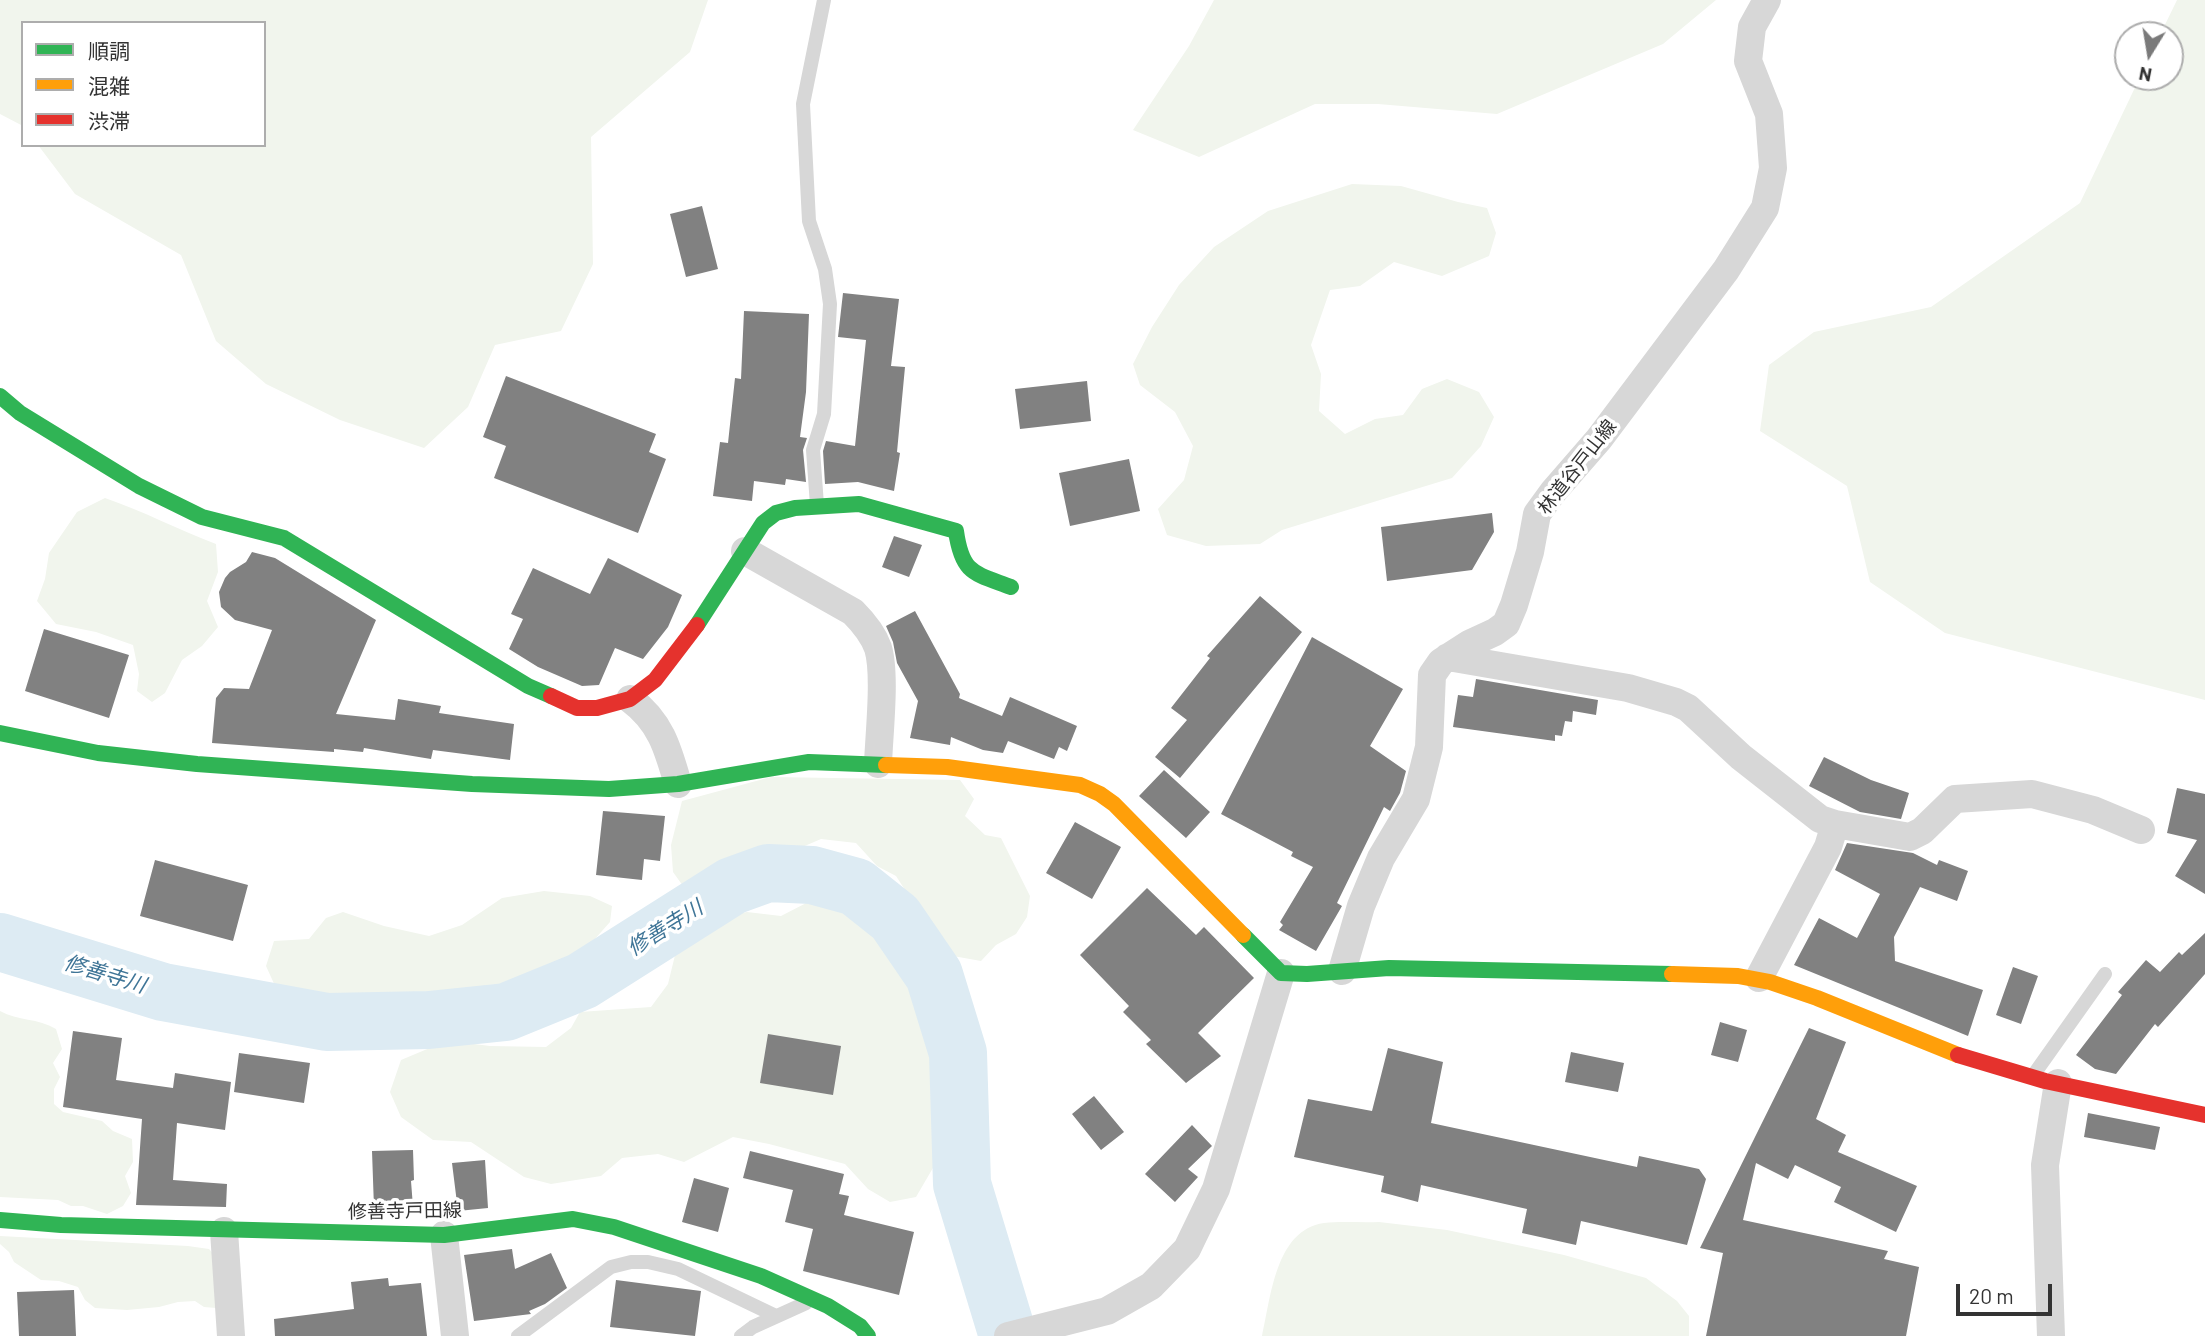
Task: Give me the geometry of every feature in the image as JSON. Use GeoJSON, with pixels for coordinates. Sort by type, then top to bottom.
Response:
{"type":"FeatureCollection","features":[{"type":"Feature","properties":{"kind":"street","name":"林道谷戸山線"},"geometry":{"type":"LineString","coordinates":[[1448,657],[1506,624],[1530,552],[1537,514],[1599,439],[1727,270],[1765,208],[1773,167],[1769,114],[1748,61],[1752,27],[1767,0]]}},
{"type":"Feature","properties":{"kind":"street"},"geometry":{"type":"LineString","coordinates":[[0,396],[20,413],[139,486],[202,517],[284,538],[528,686],[577,708],[597,708],[629,699],[655,680],[701,620],[763,523],[776,513],[817,505],[859,504],[956,531],[959,553],[973,573],[1011,587]]}},
{"type":"Feature","properties":{"kind":"street"},"geometry":{"type":"LineString","coordinates":[[745,551],[853,611],[866,626],[878,649],[881,691],[878,764]]}},
{"type":"Feature","properties":{"kind":"street"},"geometry":{"type":"LineString","coordinates":[[1342,971],[1361,906],[1381,858],[1416,799],[1429,747],[1432,675],[1448,657],[1628,688],[1676,702],[1688,708],[1741,757],[1820,819],[1835,824],[1910,837],[1922,831],[1955,799],[2032,794],[2093,810],[2141,830]]}},
{"type":"Feature","properties":{"kind":"street"},"geometry":{"type":"LineString","coordinates":[[629,699],[643,709],[666,742],[678,785]]}},
{"type":"Feature","properties":{"kind":"street"},"geometry":{"type":"LineString","coordinates":[[0,733],[98,753],[197,764],[472,784],[609,789],[678,785],[809,762],[947,767],[1080,785],[1100,794],[1124,814],[1281,973],[1307,974],[1389,968],[1759,978],[1994,1068],[2205,1115]]}},
{"type":"Feature","properties":{"kind":"street"},"geometry":{"type":"LineString","coordinates":[[1759,978],[1828,847],[1835,824]]}},
{"type":"Feature","properties":{"kind":"street"},"geometry":{"type":"LineString","coordinates":[[1008,1336],[1063,1328],[1107,1311],[1151,1286],[1187,1249],[1216,1189],[1281,973]]}},
{"type":"Feature","properties":{"kind":"street"},"geometry":{"type":"LineString","coordinates":[[2045,1081],[2051,1336]]}},
{"type":"Feature","properties":{"kind":"street","name":"修善寺戸田線"},"geometry":{"type":"LineString","coordinates":[[0,1220],[224,1231],[444,1235],[573,1219],[614,1227],[761,1276],[828,1306],[860,1326],[868,1336]]}},
{"type":"Feature","properties":{"kind":"street"},"geometry":{"type":"LineString","coordinates":[[224,1231],[231,1336]]}},
{"type":"Feature","properties":{"kind":"street"},"geometry":{"type":"LineString","coordinates":[[444,1235],[455,1336]]}},
{"type":"Feature","properties":{"kind":"lane"},"geometry":{"type":"LineString","coordinates":[[817,505],[813,450],[824,414],[830,304],[825,269],[809,221],[803,104],[824,0]]}},
{"type":"Feature","properties":{"kind":"lane"},"geometry":{"type":"LineString","coordinates":[[2045,1081],[2105,974]]}},
{"type":"Feature","properties":{"kind":"lane"},"geometry":{"type":"LineString","coordinates":[[518,1336],[611,1267],[631,1262],[648,1262],[678,1269],[776,1316]]}},
{"type":"Feature","properties":{"kind":"lane"},"geometry":{"type":"LineString","coordinates":[[741,1336],[753,1327],[814,1300]]}},
{"type":"Feature","properties":{"kind":"shaded area"},"geometry":{"type":"Polygon","coordinates":[[[0,0],[708,0],[690,52],[591,137],[593,264],[561,331],[495,345],[468,407],[424,448],[340,420],[266,384],[216,341],[181,255],[75,194],[40,147],[266,147],[266,21],[21,21],[21,125],[0,114],[0,0]]]}},
{"type":"Feature","properties":{"kind":"shaded area"},"geometry":{"type":"Polygon","coordinates":[[[1214,0],[1716,0],[1663,44],[1497,114],[1378,104],[1315,104],[1199,157],[1133,130],[1189,46],[1214,0]]]}},
{"type":"Feature","properties":{"kind":"shaded area"},"geometry":{"type":"Polygon","coordinates":[[[2177,0],[2205,0],[2205,700],[1945,633],[1870,582],[1847,486],[1760,431],[1769,365],[1814,332],[1931,307],[2080,203],[2133,91],[2184,91],[2184,21],[2167,21],[2177,0]]]}},
{"type":"Feature","properties":{"kind":"shaded area"},"geometry":{"type":"Polygon","coordinates":[[[1352,184],[1401,186],[1487,208],[1496,233],[1489,256],[1442,276],[1394,262],[1360,286],[1330,290],[1311,345],[1321,374],[1319,411],[1345,434],[1375,419],[1403,415],[1422,389],[1447,379],[1479,392],[1494,417],[1481,446],[1452,478],[1282,530],[1260,544],[1206,546],[1167,535],[1158,509],[1184,480],[1193,446],[1175,412],[1140,385],[1133,364],[1152,327],[1179,285],[1214,247],[1268,211],[1352,184]]]}},
{"type":"Feature","properties":{"kind":"shaded area"},"geometry":{"type":"Polygon","coordinates":[[[105,498],[216,544],[218,572],[207,601],[218,627],[202,646],[182,660],[165,693],[152,702],[137,691],[139,674],[133,645],[96,632],[56,624],[37,601],[45,579],[49,553],[77,512],[105,498]]]}},
{"type":"Feature","properties":{"kind":"shaded area"},"geometry":{"type":"Polygon","coordinates":[[[771,777],[960,780],[974,799],[965,816],[985,835],[1001,838],[1030,896],[1027,917],[1016,934],[996,945],[981,961],[953,956],[913,918],[909,896],[896,876],[877,866],[856,843],[821,839],[786,854],[734,860],[710,876],[683,886],[673,872],[671,845],[682,801],[771,777]]]}},
{"type":"Feature","properties":{"kind":"shaded area"},"geometry":{"type":"Polygon","coordinates":[[[544,891],[590,896],[612,906],[610,922],[586,949],[552,963],[527,983],[488,985],[455,995],[423,1000],[366,1001],[353,994],[328,1002],[276,988],[266,966],[274,941],[309,939],[326,918],[343,912],[384,926],[429,936],[462,925],[502,898],[544,891]]]}},
{"type":"Feature","properties":{"kind":"shaded area"},"geometry":{"type":"Polygon","coordinates":[[[816,898],[869,922],[887,936],[929,1007],[941,1091],[937,1161],[916,1197],[890,1202],[868,1189],[845,1164],[733,1137],[684,1162],[658,1154],[622,1158],[601,1176],[551,1184],[524,1177],[471,1142],[433,1140],[401,1117],[390,1092],[401,1060],[432,1047],[458,1042],[490,1046],[546,1047],[571,1028],[580,1012],[651,1007],[668,984],[677,947],[688,932],[708,919],[747,912],[781,916],[816,898]]]}},
{"type":"Feature","properties":{"kind":"shaded area"},"geometry":{"type":"Polygon","coordinates":[[[0,1011],[56,1029],[62,1049],[53,1063],[60,1077],[54,1089],[54,1104],[63,1112],[102,1121],[113,1131],[132,1139],[133,1162],[125,1176],[131,1193],[123,1206],[107,1214],[83,1206],[71,1206],[58,1200],[0,1197],[0,1011]]]}},
{"type":"Feature","properties":{"kind":"shaded area"},"geometry":{"type":"Polygon","coordinates":[[[1379,1222],[1447,1230],[1564,1255],[1646,1278],[1677,1301],[1689,1316],[1689,1336],[1262,1336],[1278,1268],[1295,1238],[1308,1228],[1324,1223],[1379,1222]]]}},
{"type":"Feature","properties":{"kind":"shaded area"},"geometry":{"type":"Polygon","coordinates":[[[0,1236],[209,1249],[219,1260],[216,1308],[204,1307],[195,1301],[127,1310],[95,1308],[85,1300],[78,1287],[59,1281],[41,1280],[14,1262],[9,1252],[0,1244],[0,1236]]]}},
{"type":"Feature","properties":{"kind":"building"},"geometry":{"type":"Polygon","coordinates":[[[702,206],[718,269],[686,277],[670,214],[702,206]]]}},
{"type":"Feature","properties":{"kind":"building"},"geometry":{"type":"Polygon","coordinates":[[[843,293],[899,299],[891,366],[905,367],[897,452],[900,453],[894,491],[858,482],[825,484],[823,451],[826,441],[855,446],[866,340],[838,337],[843,293]]]}},
{"type":"Feature","properties":{"kind":"building"},"geometry":{"type":"Polygon","coordinates":[[[744,311],[809,314],[806,392],[800,437],[807,438],[803,450],[806,482],[786,479],[785,485],[754,481],[752,501],[713,496],[720,442],[728,443],[735,378],[741,379],[744,311]]]}},
{"type":"Feature","properties":{"kind":"building"},"geometry":{"type":"Polygon","coordinates":[[[506,376],[656,434],[649,452],[666,459],[638,533],[494,478],[506,446],[483,437],[506,376]]]}},
{"type":"Feature","properties":{"kind":"building"},"geometry":{"type":"Polygon","coordinates":[[[1087,381],[1091,421],[1020,429],[1015,389],[1087,381]]]}},
{"type":"Feature","properties":{"kind":"building"},"geometry":{"type":"Polygon","coordinates":[[[1129,459],[1140,511],[1070,526],[1059,473],[1129,459]]]}},
{"type":"Feature","properties":{"kind":"building"},"geometry":{"type":"Polygon","coordinates":[[[1492,513],[1494,532],[1472,570],[1387,581],[1381,527],[1492,513]]]}},
{"type":"Feature","properties":{"kind":"building"},"geometry":{"type":"Polygon","coordinates":[[[894,536],[922,545],[909,577],[882,567],[894,536]]]}},
{"type":"Feature","properties":{"kind":"building"},"geometry":{"type":"Polygon","coordinates":[[[252,552],[275,558],[376,620],[336,714],[395,720],[398,699],[441,706],[439,713],[514,724],[510,760],[433,750],[431,759],[364,748],[363,752],[334,749],[334,752],[212,743],[216,698],[224,688],[249,689],[272,630],[235,620],[221,607],[219,592],[225,578],[246,562],[252,552]]]}},
{"type":"Feature","properties":{"kind":"building"},"geometry":{"type":"Polygon","coordinates":[[[608,558],[682,595],[668,627],[643,659],[615,648],[599,685],[582,686],[538,667],[509,649],[523,619],[511,614],[533,568],[590,594],[608,558]]]}},
{"type":"Feature","properties":{"kind":"building"},"geometry":{"type":"Polygon","coordinates":[[[1260,596],[1302,632],[1180,778],[1155,757],[1187,720],[1171,708],[1210,658],[1207,656],[1260,596]]]}},
{"type":"Feature","properties":{"kind":"building"},"geometry":{"type":"Polygon","coordinates":[[[915,611],[960,694],[959,698],[1002,716],[1010,697],[1077,726],[1067,751],[1059,747],[1054,759],[1008,741],[1003,753],[983,750],[951,737],[950,745],[910,738],[918,701],[897,663],[893,642],[886,626],[915,611]]]}},
{"type":"Feature","properties":{"kind":"building"},"geometry":{"type":"Polygon","coordinates":[[[44,629],[129,655],[109,718],[25,691],[44,629]]]}},
{"type":"Feature","properties":{"kind":"building"},"geometry":{"type":"Polygon","coordinates":[[[1312,637],[1403,689],[1370,746],[1406,771],[1400,793],[1390,811],[1384,807],[1337,903],[1342,906],[1316,951],[1279,930],[1283,925],[1280,922],[1313,867],[1291,856],[1293,852],[1221,814],[1312,637]]]}},
{"type":"Feature","properties":{"kind":"building"},"geometry":{"type":"Polygon","coordinates":[[[1476,679],[1598,700],[1596,715],[1573,711],[1572,722],[1565,721],[1562,736],[1555,735],[1555,741],[1453,727],[1458,695],[1473,697],[1476,679]]]}},
{"type":"Feature","properties":{"kind":"building"},"geometry":{"type":"Polygon","coordinates":[[[1824,757],[1871,780],[1909,793],[1901,819],[1860,812],[1809,786],[1824,757]]]}},
{"type":"Feature","properties":{"kind":"building"},"geometry":{"type":"Polygon","coordinates":[[[1164,770],[1210,812],[1186,838],[1139,796],[1164,770]]]}},
{"type":"Feature","properties":{"kind":"building"},"geometry":{"type":"Polygon","coordinates":[[[2177,788],[2205,794],[2205,894],[2175,876],[2197,840],[2167,833],[2177,788]]]}},
{"type":"Feature","properties":{"kind":"building"},"geometry":{"type":"Polygon","coordinates":[[[603,811],[665,816],[660,861],[644,859],[642,880],[596,875],[603,811]]]}},
{"type":"Feature","properties":{"kind":"building"},"geometry":{"type":"Polygon","coordinates":[[[1075,822],[1121,847],[1092,899],[1046,873],[1075,822]]]}},
{"type":"Feature","properties":{"kind":"building"},"geometry":{"type":"Polygon","coordinates":[[[1847,843],[1913,853],[1937,865],[1939,860],[1968,871],[1957,901],[1920,887],[1894,937],[1895,961],[1983,990],[1968,1036],[1794,965],[1819,918],[1857,938],[1880,894],[1835,870],[1847,843]]]}},
{"type":"Feature","properties":{"kind":"building"},"geometry":{"type":"Polygon","coordinates":[[[155,860],[248,885],[233,941],[140,916],[155,860]]]}},
{"type":"Feature","properties":{"kind":"building"},"geometry":{"type":"Polygon","coordinates":[[[1147,888],[1196,935],[1204,927],[1254,978],[1198,1033],[1221,1056],[1186,1083],[1146,1044],[1151,1040],[1123,1012],[1129,1006],[1080,955],[1147,888]]]}},
{"type":"Feature","properties":{"kind":"building"},"geometry":{"type":"Polygon","coordinates":[[[2205,933],[2205,974],[2158,1027],[2155,1024],[2116,1074],[2095,1069],[2076,1055],[2122,995],[2118,992],[2146,960],[2160,972],[2179,952],[2182,955],[2205,933]]]}},
{"type":"Feature","properties":{"kind":"building"},"geometry":{"type":"Polygon","coordinates":[[[2013,967],[2038,976],[2021,1024],[1996,1015],[2013,967]]]}},
{"type":"Feature","properties":{"kind":"building"},"geometry":{"type":"Polygon","coordinates":[[[1720,1022],[1747,1030],[1738,1062],[1711,1055],[1720,1022]]]}},
{"type":"Feature","properties":{"kind":"building"},"geometry":{"type":"Polygon","coordinates":[[[1809,1028],[1846,1042],[1816,1119],[1846,1135],[1838,1152],[1917,1186],[1896,1232],[1834,1202],[1841,1187],[1795,1165],[1788,1179],[1756,1163],[1743,1220],[1888,1251],[1884,1259],[1919,1267],[1906,1336],[1706,1336],[1723,1253],[1700,1248],[1809,1028]]]}},
{"type":"Feature","properties":{"kind":"building"},"geometry":{"type":"Polygon","coordinates":[[[73,1031],[122,1038],[116,1080],[173,1088],[175,1073],[231,1082],[225,1130],[177,1123],[173,1180],[227,1184],[226,1207],[136,1205],[142,1119],[63,1107],[73,1031]]]}},
{"type":"Feature","properties":{"kind":"building"},"geometry":{"type":"Polygon","coordinates":[[[768,1034],[841,1046],[833,1095],[760,1083],[768,1034]]]}},
{"type":"Feature","properties":{"kind":"building"},"geometry":{"type":"Polygon","coordinates":[[[1388,1048],[1443,1062],[1431,1123],[1637,1167],[1639,1156],[1699,1169],[1706,1179],[1687,1245],[1581,1221],[1576,1245],[1522,1233],[1527,1209],[1421,1185],[1418,1202],[1381,1192],[1384,1176],[1294,1157],[1308,1099],[1372,1111],[1388,1048]]]}},
{"type":"Feature","properties":{"kind":"building"},"geometry":{"type":"Polygon","coordinates":[[[1571,1052],[1624,1063],[1618,1092],[1565,1082],[1571,1052]]]}},
{"type":"Feature","properties":{"kind":"building"},"geometry":{"type":"Polygon","coordinates":[[[239,1053],[310,1063],[304,1103],[234,1092],[239,1053]]]}},
{"type":"Feature","properties":{"kind":"building"},"geometry":{"type":"Polygon","coordinates":[[[1094,1096],[1124,1132],[1101,1150],[1072,1114],[1094,1096]]]}},
{"type":"Feature","properties":{"kind":"building"},"geometry":{"type":"Polygon","coordinates":[[[2088,1113],[2160,1127],[2155,1150],[2084,1137],[2088,1113]]]}},
{"type":"Feature","properties":{"kind":"building"},"geometry":{"type":"Polygon","coordinates":[[[1192,1125],[1212,1146],[1188,1169],[1198,1177],[1175,1202],[1145,1174],[1192,1125]]]}},
{"type":"Feature","properties":{"kind":"building"},"geometry":{"type":"Polygon","coordinates":[[[413,1150],[413,1207],[374,1208],[372,1151],[413,1150]]]}},
{"type":"Feature","properties":{"kind":"building"},"geometry":{"type":"Polygon","coordinates":[[[750,1151],[844,1174],[839,1194],[849,1196],[844,1215],[914,1232],[899,1295],[803,1271],[813,1229],[785,1222],[793,1190],[743,1178],[750,1151]]]}},
{"type":"Feature","properties":{"kind":"building"},"geometry":{"type":"Polygon","coordinates":[[[485,1160],[488,1208],[458,1211],[452,1163],[485,1160]]]}},
{"type":"Feature","properties":{"kind":"building"},"geometry":{"type":"Polygon","coordinates":[[[694,1178],[729,1188],[718,1232],[682,1222],[694,1178]]]}},
{"type":"Feature","properties":{"kind":"building"},"geometry":{"type":"Polygon","coordinates":[[[512,1249],[515,1269],[551,1253],[567,1288],[545,1304],[529,1311],[531,1314],[474,1321],[464,1255],[512,1249]]]}},
{"type":"Feature","properties":{"kind":"building"},"geometry":{"type":"Polygon","coordinates":[[[388,1278],[389,1286],[421,1283],[427,1336],[275,1336],[274,1319],[354,1309],[351,1282],[388,1278]]]}},
{"type":"Feature","properties":{"kind":"building"},"geometry":{"type":"Polygon","coordinates":[[[616,1280],[701,1291],[695,1336],[610,1327],[616,1280]]]}},
{"type":"Feature","properties":{"kind":"building"},"geometry":{"type":"Polygon","coordinates":[[[74,1290],[76,1336],[19,1336],[17,1292],[74,1290]]]}},
{"type":"Feature","properties":{"kind":"waterway","name":"修善寺川"},"geometry":{"type":"LineString","coordinates":[[0,942],[163,992],[327,1022],[429,1020],[506,1012],[582,981],[732,886],[768,873],[812,875],[856,887],[895,918],[934,975],[958,1053],[962,1184],[1008,1336]]}},
{"type":"Feature","properties":{"kind":"traffic: fast"},"geometry":{"type":"LineString","coordinates":[[0,396],[20,413],[139,486],[202,517],[284,538],[528,686],[551,696]]}},
{"type":"Feature","properties":{"kind":"traffic: fast"},"geometry":{"type":"LineString","coordinates":[[697,625],[763,523],[776,513],[795,508],[859,504],[956,531],[966,564],[979,574],[1011,587]]}},
{"type":"Feature","properties":{"kind":"traffic: fast"},"geometry":{"type":"LineString","coordinates":[[0,733],[98,753],[197,764],[472,784],[609,789],[678,784],[809,762],[886,765]]}},
{"type":"Feature","properties":{"kind":"traffic: fast"},"geometry":{"type":"LineString","coordinates":[[1243,935],[1281,973],[1307,974],[1389,968],[1672,974]]}},
{"type":"Feature","properties":{"kind":"traffic: fast"},"geometry":{"type":"LineString","coordinates":[[0,1220],[61,1225],[444,1235],[573,1219],[614,1227],[761,1276],[828,1306],[860,1326],[868,1336]]}},
{"type":"Feature","properties":{"kind":"traffic: slow"},"geometry":{"type":"LineString","coordinates":[[886,765],[947,767],[1080,785],[1100,794],[1114,804],[1243,935]]}},
{"type":"Feature","properties":{"kind":"traffic: slow"},"geometry":{"type":"LineString","coordinates":[[1672,974],[1738,976],[1770,982],[1958,1055]]}},
{"type":"Feature","properties":{"kind":"traffic: jam"},"geometry":{"type":"LineString","coordinates":[[551,696],[577,708],[597,708],[630,699],[655,680],[697,625]]}},
{"type":"Feature","properties":{"kind":"traffic: jam"},"geometry":{"type":"LineString","coordinates":[[1958,1055],[2045,1081],[2205,1115]]}}]}
